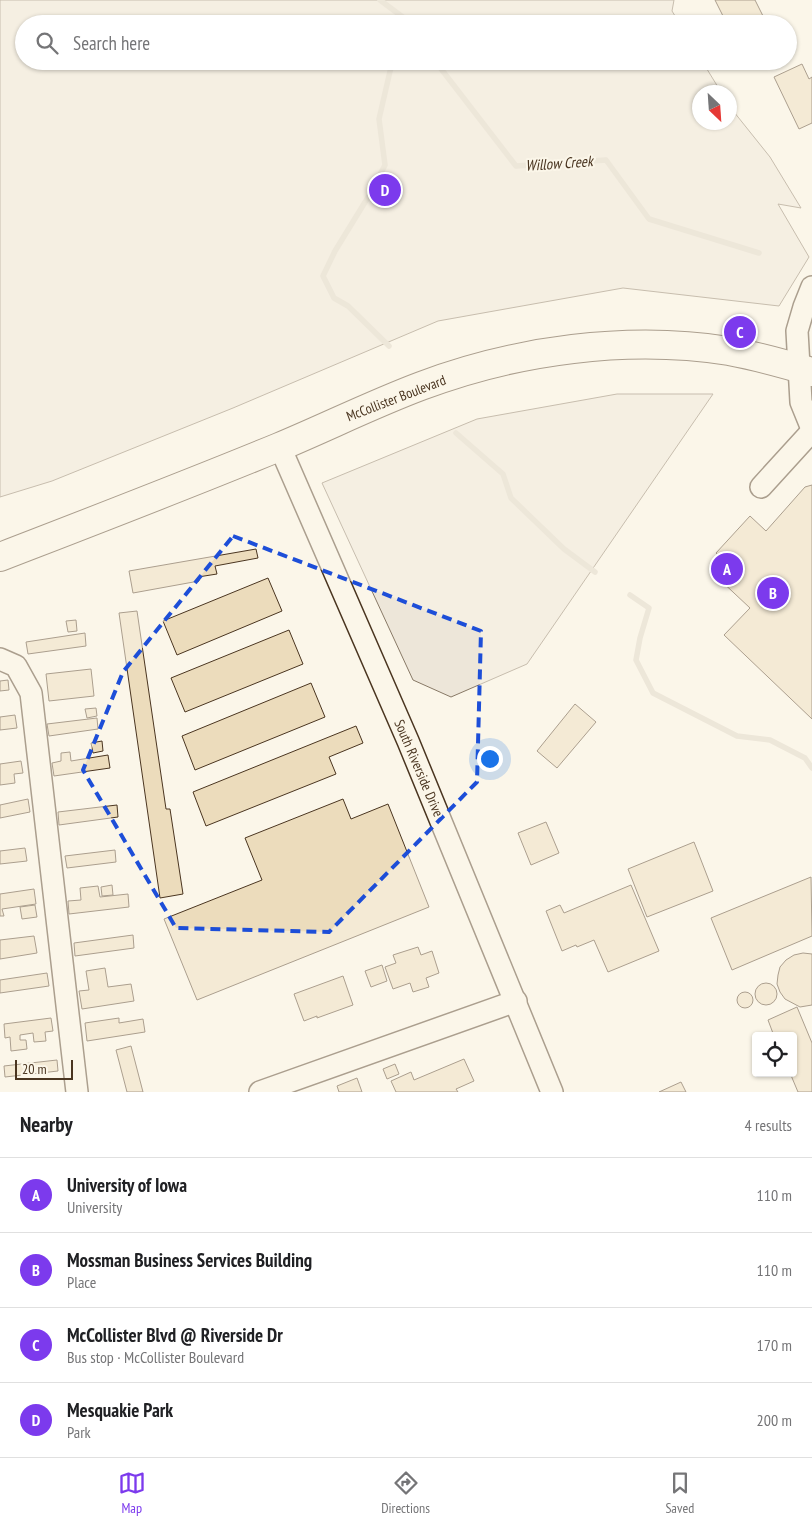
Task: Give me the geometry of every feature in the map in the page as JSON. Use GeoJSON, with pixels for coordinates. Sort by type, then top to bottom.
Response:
{"type":"FeatureCollection","features":[{"type":"Feature","properties":{"kind":"main road","name":"McCollister Boulevard"},"geometry":{"type":"LineString","coordinates":[[0,557],[280,447],[370,406],[484,366],[539,354],[608,346],[672,346],[729,352],[805,370]]}},
{"type":"Feature","properties":{"kind":"street"},"geometry":{"type":"LineString","coordinates":[[761,487],[812,430],[801,402],[805,370],[797,331],[812,287]]}},
{"type":"Feature","properties":{"kind":"street","name":"South Riverside Drive"},"geometry":{"type":"LineString","coordinates":[[280,447],[408,741],[552,1092]]}},
{"type":"Feature","properties":{"kind":"street"},"geometry":{"type":"LineString","coordinates":[[0,659],[16,666],[31,693],[78,1092]]}},
{"type":"Feature","properties":{"kind":"street"},"geometry":{"type":"LineString","coordinates":[[260,1092],[516,1001]]}},
{"type":"Feature","properties":{"kind":"highlighted area"},"geometry":{"type":"Polygon","coordinates":[[[233,536],[481,631],[477,782],[329,932],[176,928],[83,770],[123,672],[233,536]]]}},
{"type":"Feature","properties":{"kind":"shaded area"},"geometry":{"type":"Polygon","coordinates":[[[0,0],[674,0],[672,11],[674,15],[15,15],[15,70],[708,70],[717,85],[692,85],[692,130],[737,130],[737,116],[770,157],[801,208],[778,204],[809,257],[779,306],[623,288],[438,321],[233,408],[52,481],[0,497],[0,0]]]}},
{"type":"Feature","properties":{"kind":"shaded area"},"geometry":{"type":"Polygon","coordinates":[[[617,394],[713,394],[527,664],[451,697],[413,680],[322,483],[477,419],[617,394]]]}},
{"type":"Feature","properties":{"kind":"building"},"geometry":{"type":"Polygon","coordinates":[[[715,0],[755,0],[762,15],[722,15],[715,0]]]}},
{"type":"Feature","properties":{"kind":"building"},"geometry":{"type":"Polygon","coordinates":[[[802,64],[809,79],[812,77],[812,123],[799,129],[774,77],[789,70],[797,70],[797,66],[802,64]]]}},
{"type":"Feature","properties":{"kind":"building"},"geometry":{"type":"Polygon","coordinates":[[[812,485],[812,719],[724,635],[750,608],[718,578],[729,566],[716,553],[750,516],[766,531],[805,487],[812,485]]]}},
{"type":"Feature","properties":{"kind":"building"},"geometry":{"type":"Polygon","coordinates":[[[256,549],[258,558],[215,566],[217,574],[198,577],[199,581],[133,593],[129,571],[256,549]]]}},
{"type":"Feature","properties":{"kind":"building"},"geometry":{"type":"Polygon","coordinates":[[[268,578],[282,611],[177,655],[163,621],[268,578]]]}},
{"type":"Feature","properties":{"kind":"building"},"geometry":{"type":"Polygon","coordinates":[[[137,611],[166,809],[170,809],[183,894],[160,898],[119,613],[137,611]]]}},
{"type":"Feature","properties":{"kind":"building"},"geometry":{"type":"Polygon","coordinates":[[[76,620],[77,631],[68,632],[66,621],[76,620]]]}},
{"type":"Feature","properties":{"kind":"building"},"geometry":{"type":"Polygon","coordinates":[[[289,630],[303,664],[185,712],[171,678],[289,630]]]}},
{"type":"Feature","properties":{"kind":"building"},"geometry":{"type":"Polygon","coordinates":[[[85,633],[86,646],[28,654],[26,642],[85,633]]]}},
{"type":"Feature","properties":{"kind":"building"},"geometry":{"type":"Polygon","coordinates":[[[91,669],[94,696],[49,701],[46,674],[91,669]]]}},
{"type":"Feature","properties":{"kind":"building"},"geometry":{"type":"Polygon","coordinates":[[[8,680],[9,690],[0,691],[0,681],[8,680]]]}},
{"type":"Feature","properties":{"kind":"building"},"geometry":{"type":"Polygon","coordinates":[[[311,683],[325,717],[195,770],[182,736],[311,683]]]}},
{"type":"Feature","properties":{"kind":"building"},"geometry":{"type":"Polygon","coordinates":[[[575,704],[596,722],[557,768],[537,751],[575,704]]]}},
{"type":"Feature","properties":{"kind":"building"},"geometry":{"type":"Polygon","coordinates":[[[96,708],[97,716],[87,718],[85,709],[96,708]]]}},
{"type":"Feature","properties":{"kind":"building"},"geometry":{"type":"Polygon","coordinates":[[[15,715],[17,728],[0,730],[0,717],[15,715]]]}},
{"type":"Feature","properties":{"kind":"building"},"geometry":{"type":"Polygon","coordinates":[[[97,718],[98,729],[49,736],[47,724],[97,718]]]}},
{"type":"Feature","properties":{"kind":"building"},"geometry":{"type":"Polygon","coordinates":[[[356,726],[363,743],[329,757],[336,774],[206,826],[193,792],[356,726]]]}},
{"type":"Feature","properties":{"kind":"building"},"geometry":{"type":"Polygon","coordinates":[[[102,741],[103,751],[93,753],[91,743],[102,741]]]}},
{"type":"Feature","properties":{"kind":"building"},"geometry":{"type":"Polygon","coordinates":[[[70,752],[71,761],[108,755],[110,768],[54,776],[52,763],[61,761],[61,753],[70,752]]]}},
{"type":"Feature","properties":{"kind":"building"},"geometry":{"type":"Polygon","coordinates":[[[21,761],[23,773],[14,774],[15,783],[0,785],[0,764],[21,761]]]}},
{"type":"Feature","properties":{"kind":"building"},"geometry":{"type":"Polygon","coordinates":[[[28,799],[30,812],[0,818],[0,805],[28,799]]]}},
{"type":"Feature","properties":{"kind":"building"},"geometry":{"type":"Polygon","coordinates":[[[343,799],[351,819],[388,804],[429,907],[197,1000],[164,919],[262,880],[245,838],[343,799]]]}},
{"type":"Feature","properties":{"kind":"building"},"geometry":{"type":"Polygon","coordinates":[[[117,805],[118,817],[59,825],[58,812],[117,805]]]}},
{"type":"Feature","properties":{"kind":"building"},"geometry":{"type":"Polygon","coordinates":[[[546,822],[559,853],[531,865],[518,833],[546,822]]]}},
{"type":"Feature","properties":{"kind":"building"},"geometry":{"type":"Polygon","coordinates":[[[694,842],[713,891],[647,917],[628,869],[694,842]]]}},
{"type":"Feature","properties":{"kind":"building"},"geometry":{"type":"Polygon","coordinates":[[[25,848],[27,861],[0,864],[0,851],[25,848]]]}},
{"type":"Feature","properties":{"kind":"building"},"geometry":{"type":"Polygon","coordinates":[[[115,850],[116,862],[67,868],[65,856],[115,850]]]}},
{"type":"Feature","properties":{"kind":"building"},"geometry":{"type":"Polygon","coordinates":[[[811,877],[812,936],[732,970],[711,918],[811,877]]]}},
{"type":"Feature","properties":{"kind":"building"},"geometry":{"type":"Polygon","coordinates":[[[112,885],[113,895],[102,896],[101,887],[112,885]]]}},
{"type":"Feature","properties":{"kind":"building"},"geometry":{"type":"Polygon","coordinates":[[[631,885],[659,951],[608,972],[594,940],[562,951],[546,911],[560,905],[564,913],[631,885]]]}},
{"type":"Feature","properties":{"kind":"building"},"geometry":{"type":"Polygon","coordinates":[[[98,886],[100,897],[128,894],[129,907],[69,914],[68,901],[81,900],[80,888],[98,886]]]}},
{"type":"Feature","properties":{"kind":"building"},"geometry":{"type":"Polygon","coordinates":[[[34,889],[36,904],[2,909],[4,916],[0,916],[0,894],[34,889]]]}},
{"type":"Feature","properties":{"kind":"building"},"geometry":{"type":"Polygon","coordinates":[[[35,905],[37,917],[22,919],[20,907],[35,905]]]}},
{"type":"Feature","properties":{"kind":"building"},"geometry":{"type":"Polygon","coordinates":[[[133,935],[134,948],[75,956],[74,943],[133,935]]]}},
{"type":"Feature","properties":{"kind":"building"},"geometry":{"type":"Polygon","coordinates":[[[34,936],[37,953],[0,959],[0,940],[34,936]]]}},
{"type":"Feature","properties":{"kind":"building"},"geometry":{"type":"Polygon","coordinates":[[[418,947],[421,955],[432,951],[439,973],[426,978],[429,987],[413,992],[410,983],[393,989],[385,967],[396,963],[393,955],[418,947]]]}},
{"type":"Feature","properties":{"kind":"building"},"geometry":{"type":"Polygon","coordinates":[[[812,954],[812,1005],[800,1007],[785,999],[777,984],[780,967],[794,955],[812,954]]]}},
{"type":"Feature","properties":{"kind":"building"},"geometry":{"type":"Polygon","coordinates":[[[382,965],[387,981],[371,987],[365,971],[382,965]]]}},
{"type":"Feature","properties":{"kind":"building"},"geometry":{"type":"Polygon","coordinates":[[[105,968],[108,987],[131,984],[134,1001],[82,1009],[79,991],[89,990],[86,971],[105,968]]]}},
{"type":"Feature","properties":{"kind":"building"},"geometry":{"type":"Polygon","coordinates":[[[47,973],[49,986],[0,993],[0,980],[47,973]]]}},
{"type":"Feature","properties":{"kind":"building"},"geometry":{"type":"Polygon","coordinates":[[[343,976],[353,1005],[304,1021],[294,994],[343,976]]]}},
{"type":"Feature","properties":{"kind":"building"},"geometry":{"type":"Polygon","coordinates":[[[766,983],[774,986],[777,994],[774,1002],[766,1005],[758,1002],[755,994],[758,986],[766,983]]]}},
{"type":"Feature","properties":{"kind":"building"},"geometry":{"type":"Polygon","coordinates":[[[742,992],[748,992],[753,997],[751,1006],[742,1008],[737,1003],[737,997],[742,992]]]}},
{"type":"Feature","properties":{"kind":"building"},"geometry":{"type":"Polygon","coordinates":[[[797,1007],[812,1043],[812,1092],[798,1092],[792,1077],[797,1077],[797,1032],[772,1032],[768,1020],[797,1007]]]}},
{"type":"Feature","properties":{"kind":"building"},"geometry":{"type":"Polygon","coordinates":[[[51,1018],[53,1031],[45,1032],[46,1041],[34,1042],[33,1033],[20,1035],[20,1040],[26,1040],[27,1049],[11,1051],[10,1037],[5,1038],[4,1024],[51,1018]]]}},
{"type":"Feature","properties":{"kind":"building"},"geometry":{"type":"Polygon","coordinates":[[[119,1018],[119,1023],[143,1019],[145,1032],[87,1041],[85,1023],[119,1018]]]}},
{"type":"Feature","properties":{"kind":"building"},"geometry":{"type":"Polygon","coordinates":[[[131,1046],[143,1092],[127,1092],[116,1050],[131,1046]]]}},
{"type":"Feature","properties":{"kind":"building"},"geometry":{"type":"Polygon","coordinates":[[[464,1059],[474,1081],[456,1089],[458,1092],[396,1092],[391,1081],[411,1072],[414,1080],[464,1059]]]}},
{"type":"Feature","properties":{"kind":"building"},"geometry":{"type":"Polygon","coordinates":[[[57,1060],[58,1071],[5,1077],[4,1066],[57,1060]]]}},
{"type":"Feature","properties":{"kind":"building"},"geometry":{"type":"Polygon","coordinates":[[[395,1064],[399,1074],[387,1079],[383,1069],[395,1064]]]}},
{"type":"Feature","properties":{"kind":"building"},"geometry":{"type":"Polygon","coordinates":[[[357,1078],[362,1092],[339,1092],[337,1086],[357,1078]]]}},
{"type":"Feature","properties":{"kind":"building"},"geometry":{"type":"Polygon","coordinates":[[[681,1082],[686,1092],[659,1092],[681,1082]]]}},
{"type":"Feature","properties":{"kind":"waterway","name":"Willow Creek"},"geometry":{"type":"LineString","coordinates":[[380,0],[400,15]]}},
{"type":"Feature","properties":{"kind":"waterway"},"geometry":{"type":"LineString","coordinates":[[389,346],[348,306],[334,298],[323,276],[335,251],[370,194],[385,165],[379,119],[390,70]]}},
{"type":"Feature","properties":{"kind":"waterway","name":"Willow Creek"},"geometry":{"type":"LineString","coordinates":[[442,70],[516,166],[606,160],[649,219],[759,253]]}},
{"type":"Feature","properties":{"kind":"waterway"},"geometry":{"type":"LineString","coordinates":[[456,433],[503,474],[511,498],[564,549],[595,572]]}},
{"type":"Feature","properties":{"kind":"waterway"},"geometry":{"type":"LineString","coordinates":[[630,595],[649,608],[636,660],[653,693],[737,736],[770,740],[805,758],[812,768]]}},
{"type":"Feature","properties":{"kind":"place","name":"Mesquakie Park"},"geometry":{"type":"Point","coordinates":[385,190]}},
{"type":"Feature","properties":{"kind":"place","name":"McCollister Blvd @ Riverside Dr"},"geometry":{"type":"Point","coordinates":[740,332]}},
{"type":"Feature","properties":{"kind":"place","name":"University of Iowa"},"geometry":{"type":"Point","coordinates":[727,569]}},
{"type":"Feature","properties":{"kind":"place","name":"Mossman Business Services Building"},"geometry":{"type":"Point","coordinates":[773,593]}}]}
